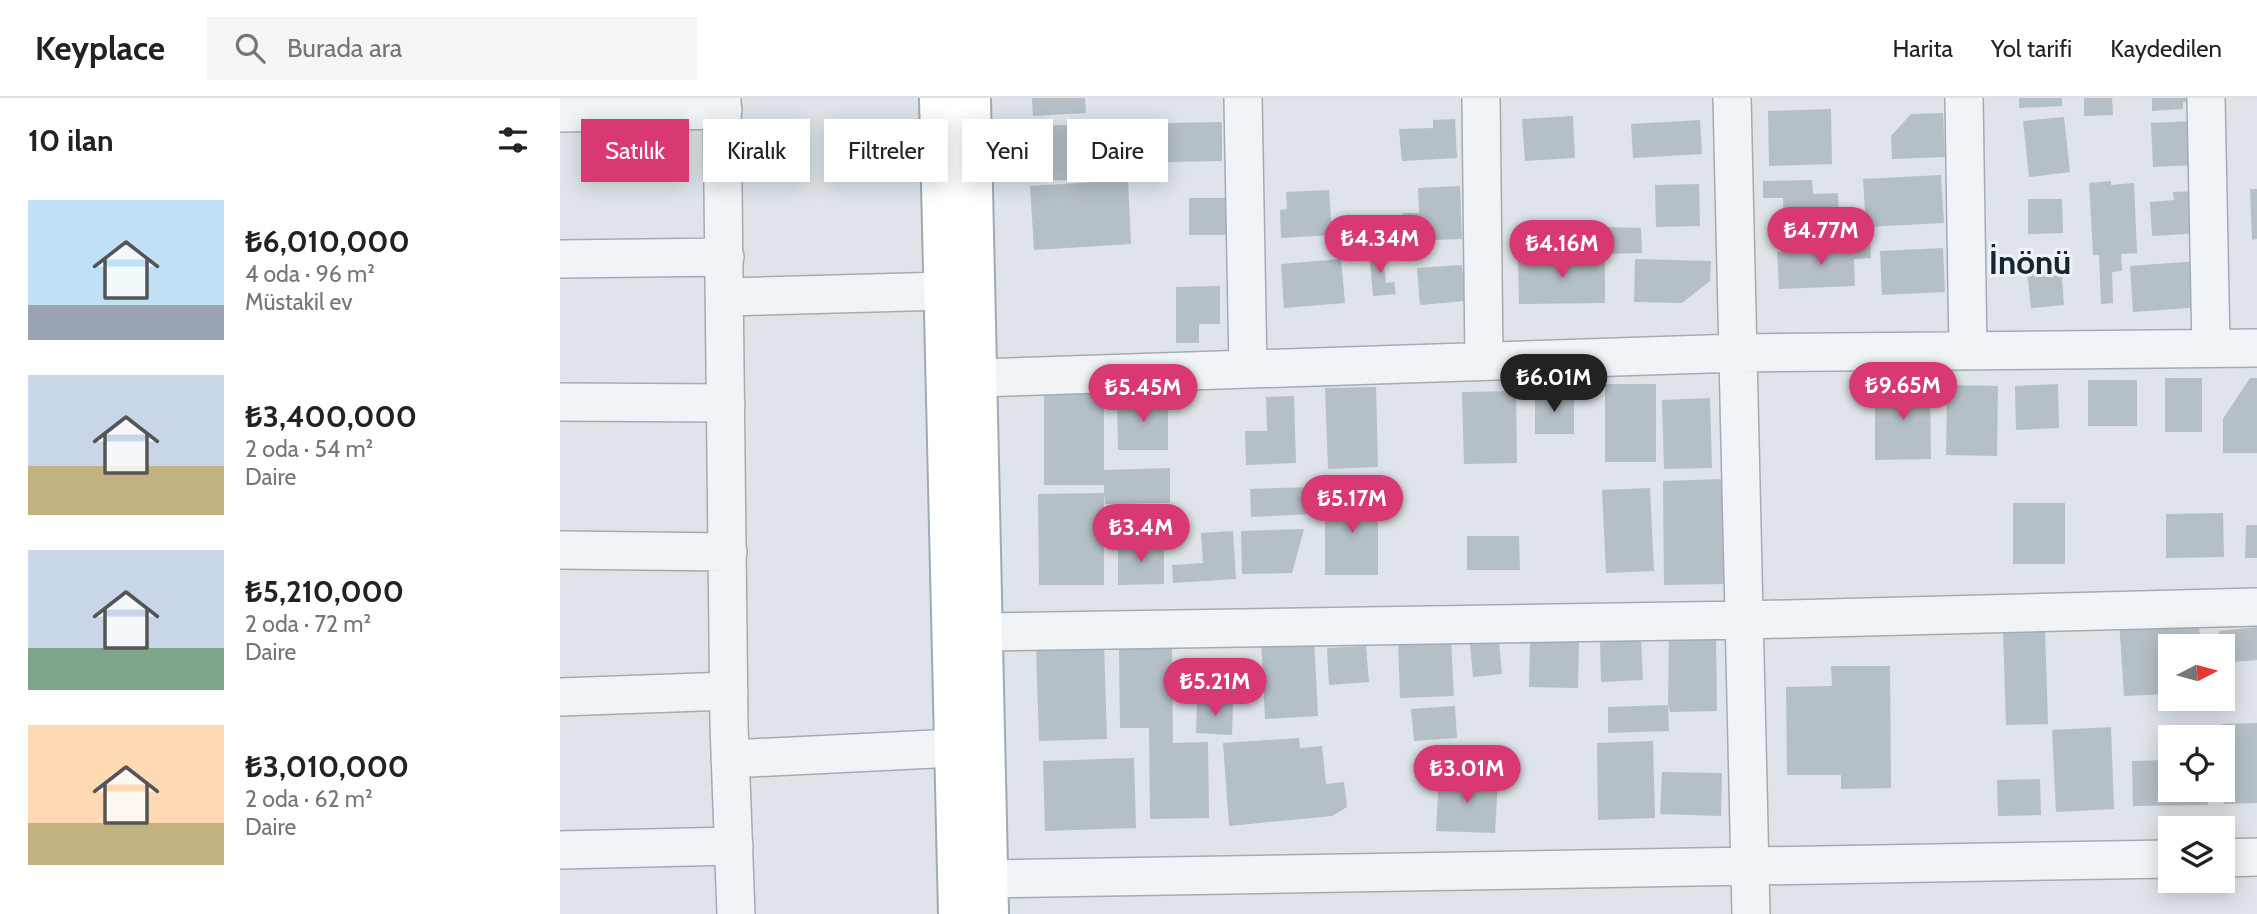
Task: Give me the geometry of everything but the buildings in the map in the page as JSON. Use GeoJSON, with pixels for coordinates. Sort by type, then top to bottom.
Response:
{"type":"FeatureCollection","features":[{"type":"Feature","properties":{"kind":"main road"},"geometry":{"type":"LineString","coordinates":[[939,98],[958,914]]}},
{"type":"Feature","properties":{"kind":"main road"},"geometry":{"type":"LineString","coordinates":[[971,98],[988,896]]}},
{"type":"Feature","properties":{"kind":"street"},"geometry":{"type":"LineString","coordinates":[[1243,98],[1248,369]]}},
{"type":"Feature","properties":{"kind":"street"},"geometry":{"type":"LineString","coordinates":[[1481,98],[1484,361]]}},
{"type":"Feature","properties":{"kind":"street"},"geometry":{"type":"LineString","coordinates":[[1732,98],[1751,914]]}},
{"type":"Feature","properties":{"kind":"street"},"geometry":{"type":"LineString","coordinates":[[1964,98],[1968,351]]}},
{"type":"Feature","properties":{"kind":"street"},"geometry":{"type":"LineString","coordinates":[[2206,98],[2211,348]]}},
{"type":"Feature","properties":{"kind":"street"},"geometry":{"type":"LineString","coordinates":[[560,114],[722,104],[730,759],[736,914]]}},
{"type":"Feature","properties":{"kind":"street"},"geometry":{"type":"LineString","coordinates":[[560,259],[725,257]]}},
{"type":"Feature","properties":{"kind":"street"},"geometry":{"type":"LineString","coordinates":[[726,297],[945,291]]}},
{"type":"Feature","properties":{"kind":"street"},"geometry":{"type":"LineString","coordinates":[[978,378],[1738,353],[2257,348]]}},
{"type":"Feature","properties":{"kind":"street"},"geometry":{"type":"LineString","coordinates":[[560,402],[726,403]]}},
{"type":"Feature","properties":{"kind":"street"},"geometry":{"type":"LineString","coordinates":[[560,550],[728,552]]}},
{"type":"Feature","properties":{"kind":"street"},"geometry":{"type":"LineString","coordinates":[[983,632],[1744,620],[2257,607]]}},
{"type":"Feature","properties":{"kind":"street"},"geometry":{"type":"LineString","coordinates":[[560,697],[729,691]]}},
{"type":"Feature","properties":{"kind":"street"},"geometry":{"type":"LineString","coordinates":[[730,759],[954,748]]}},
{"type":"Feature","properties":{"kind":"street"},"geometry":{"type":"LineString","coordinates":[[560,849],[733,846]]}},
{"type":"Feature","properties":{"kind":"street"},"geometry":{"type":"LineString","coordinates":[[2235,858],[2257,857]]}},
{"type":"Feature","properties":{"kind":"street"},"geometry":{"type":"LineString","coordinates":[[988,896],[1750,866],[2158,859]]}},
{"type":"Feature","properties":{"kind":"district","name":"İnönü"},"geometry":{"type":"Point","coordinates":[2030,262]}}]}
